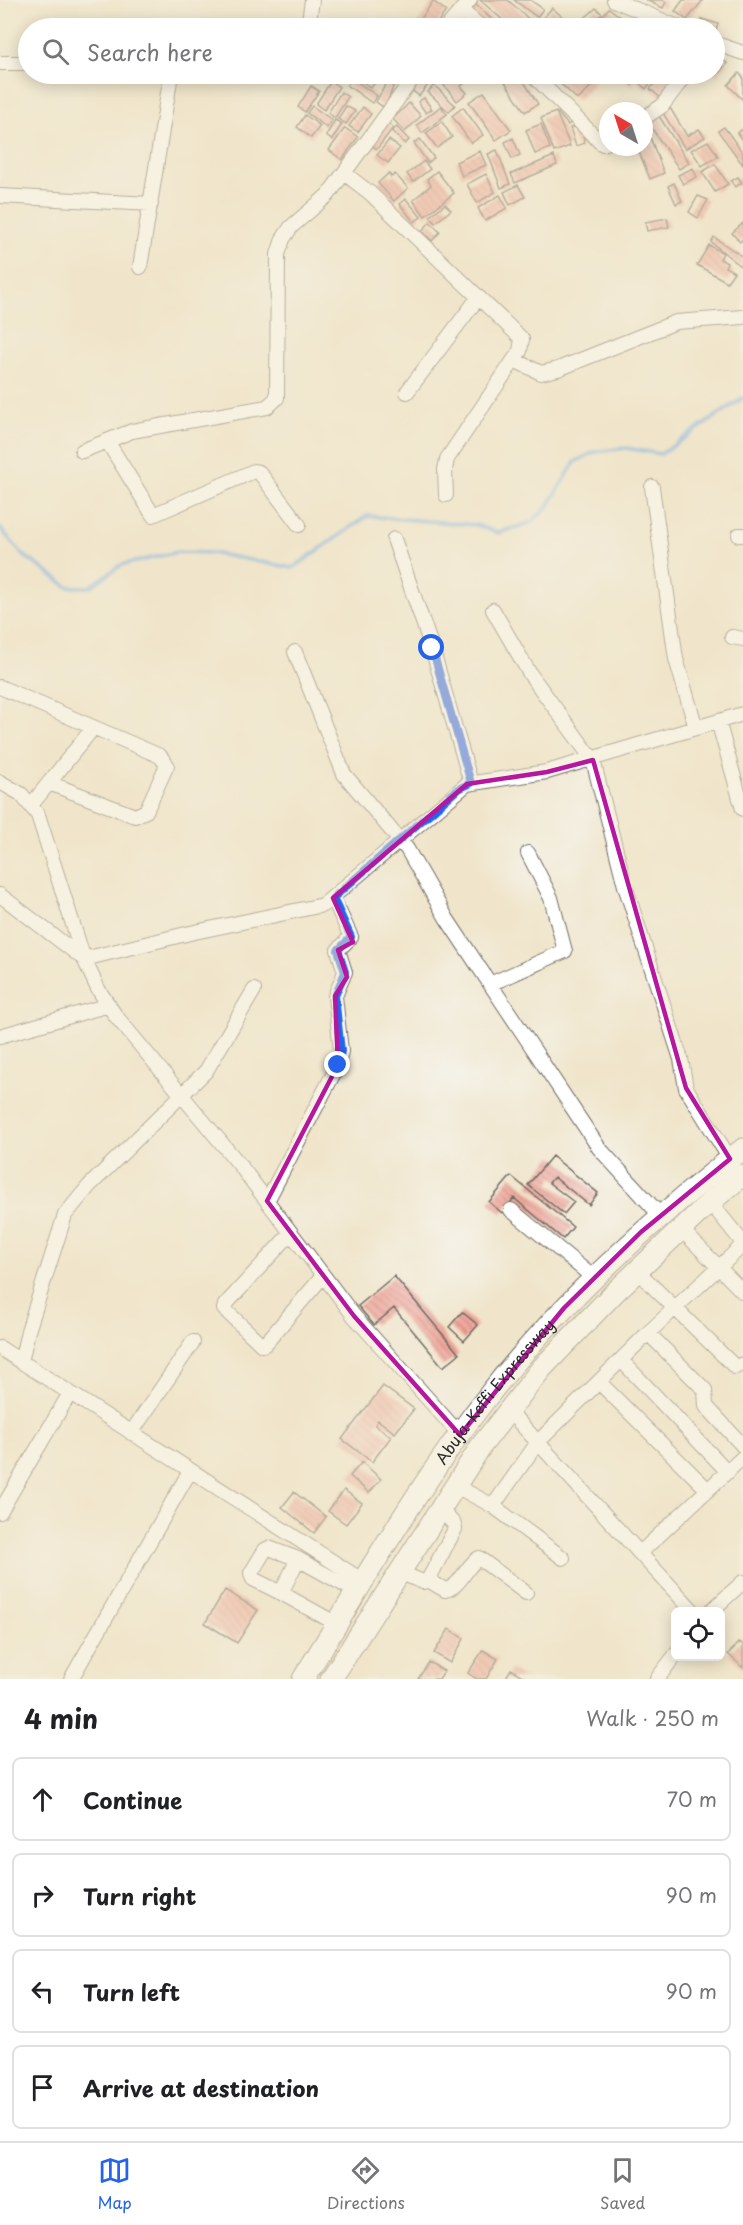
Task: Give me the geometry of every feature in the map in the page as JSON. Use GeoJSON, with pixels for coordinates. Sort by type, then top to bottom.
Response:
{"type":"FeatureCollection","features":[{"type":"Feature","properties":{"kind":"highway","name":"Abuja-Keffi Expressway"},"geometry":{"type":"LineString","coordinates":[[331,1679],[454,1485],[508,1410],[562,1346],[710,1202],[739,1161]]}},
{"type":"Feature","properties":{"kind":"highway","name":"Abuja-Keffi Expressway"},"geometry":{"type":"LineString","coordinates":[[303,1679],[360,1587],[460,1435],[522,1354],[599,1273],[660,1215],[739,1161]]}},
{"type":"Feature","properties":{"kind":"highway"},"geometry":{"type":"LineString","coordinates":[[641,1232],[643,1239],[658,1252]]}},
{"type":"Feature","properties":{"kind":"highway"},"geometry":{"type":"LineString","coordinates":[[599,1273],[615,1276],[620,1288]]}},
{"type":"Feature","properties":{"kind":"street"},"geometry":{"type":"LineString","coordinates":[[309,18],[312,0]]}},
{"type":"Feature","properties":{"kind":"street"},"geometry":{"type":"LineString","coordinates":[[614,0],[656,18]]}},
{"type":"Feature","properties":{"kind":"street"},"geometry":{"type":"LineString","coordinates":[[455,18],[466,5],[475,18]]}},
{"type":"Feature","properties":{"kind":"street"},"geometry":{"type":"LineString","coordinates":[[725,47],[743,53]]}},
{"type":"Feature","properties":{"kind":"street"},"geometry":{"type":"LineString","coordinates":[[0,63],[18,63]]}},
{"type":"Feature","properties":{"kind":"street"},"geometry":{"type":"LineString","coordinates":[[140,267],[169,84]]}},
{"type":"Feature","properties":{"kind":"street"},"geometry":{"type":"LineString","coordinates":[[82,451],[132,431],[267,407],[274,403],[278,398],[278,254],[283,239],[291,227],[328,195],[409,84]]}},
{"type":"Feature","properties":{"kind":"street"},"geometry":{"type":"LineString","coordinates":[[542,84],[599,141]]}},
{"type":"Feature","properties":{"kind":"street"},"geometry":{"type":"LineString","coordinates":[[653,112],[662,106],[678,84]]}},
{"type":"Feature","properties":{"kind":"street"},"geometry":{"type":"LineString","coordinates":[[344,173],[370,193],[522,339],[523,345],[514,360],[447,459],[446,495]]}},
{"type":"Feature","properties":{"kind":"street"},"geometry":{"type":"LineString","coordinates":[[0,196],[151,204]]}},
{"type":"Feature","properties":{"kind":"street"},"geometry":{"type":"LineString","coordinates":[[407,392],[478,298]]}},
{"type":"Feature","properties":{"kind":"street"},"geometry":{"type":"LineString","coordinates":[[514,360],[541,373],[558,369],[676,322],[743,317]]}},
{"type":"Feature","properties":{"kind":"street"},"geometry":{"type":"LineString","coordinates":[[107,441],[153,515],[254,471],[259,472],[299,525]]}},
{"type":"Feature","properties":{"kind":"street"},"geometry":{"type":"LineString","coordinates":[[652,487],[676,659],[696,728]]}},
{"type":"Feature","properties":{"kind":"street"},"geometry":{"type":"LineString","coordinates":[[394,539],[432,648],[471,783]]}},
{"type":"Feature","properties":{"kind":"street"},"geometry":{"type":"LineString","coordinates":[[493,610],[530,674],[593,760],[625,886],[681,1059],[686,1088],[739,1161]]}},
{"type":"Feature","properties":{"kind":"street"},"geometry":{"type":"LineString","coordinates":[[295,652],[340,767],[400,840],[490,984],[599,1148],[660,1215]]}},
{"type":"Feature","properties":{"kind":"street"},"geometry":{"type":"LineString","coordinates":[[0,687],[160,756],[167,765],[146,811],[135,816],[49,783]]}},
{"type":"Feature","properties":{"kind":"street"},"geometry":{"type":"LineString","coordinates":[[84,959],[189,933],[323,905],[458,789],[471,783],[547,772],[743,714]]}},
{"type":"Feature","properties":{"kind":"street"},"geometry":{"type":"LineString","coordinates":[[718,721],[743,809]]}},
{"type":"Feature","properties":{"kind":"street"},"geometry":{"type":"LineString","coordinates":[[32,804],[93,728]]}},
{"type":"Feature","properties":{"kind":"street"},"geometry":{"type":"LineString","coordinates":[[0,782],[32,804],[38,815],[84,959],[98,989],[109,1005],[267,1201],[354,1316],[460,1435]]}},
{"type":"Feature","properties":{"kind":"street"},"geometry":{"type":"LineString","coordinates":[[490,984],[565,951],[551,898],[528,853]]}},
{"type":"Feature","properties":{"kind":"street"},"geometry":{"type":"LineString","coordinates":[[0,895],[84,959]]}},
{"type":"Feature","properties":{"kind":"street"},"geometry":{"type":"LineString","coordinates":[[267,1201],[338,1065],[341,1051],[335,996],[345,972],[338,950],[351,937],[333,898]]}},
{"type":"Feature","properties":{"kind":"street"},"geometry":{"type":"LineString","coordinates":[[21,1362],[28,1331],[65,1215],[89,1186],[181,1093],[206,1071],[254,990]]}},
{"type":"Feature","properties":{"kind":"street"},"geometry":{"type":"LineString","coordinates":[[0,1036],[109,1005]]}},
{"type":"Feature","properties":{"kind":"street"},"geometry":{"type":"LineString","coordinates":[[493,1506],[538,1443],[648,1333],[743,1244],[710,1202]]}},
{"type":"Feature","properties":{"kind":"street"},"geometry":{"type":"LineString","coordinates":[[511,1210],[599,1273]]}},
{"type":"Feature","properties":{"kind":"street"},"geometry":{"type":"LineString","coordinates":[[681,1229],[743,1292]]}},
{"type":"Feature","properties":{"kind":"street"},"geometry":{"type":"LineString","coordinates":[[291,1233],[225,1305],[224,1309],[262,1345],[323,1276]]}},
{"type":"Feature","properties":{"kind":"street"},"geometry":{"type":"LineString","coordinates":[[637,1271],[735,1367],[743,1364]]}},
{"type":"Feature","properties":{"kind":"street"},"geometry":{"type":"LineString","coordinates":[[648,1333],[705,1390],[706,1406],[743,1446]]}},
{"type":"Feature","properties":{"kind":"street"},"geometry":{"type":"LineString","coordinates":[[131,1432],[193,1342]]}},
{"type":"Feature","properties":{"kind":"street"},"geometry":{"type":"LineString","coordinates":[[0,1348],[190,1471],[360,1587]]}},
{"type":"Feature","properties":{"kind":"street"},"geometry":{"type":"LineString","coordinates":[[622,1361],[728,1472]]}},
{"type":"Feature","properties":{"kind":"street"},"geometry":{"type":"LineString","coordinates":[[600,1383],[708,1490]]}},
{"type":"Feature","properties":{"kind":"street"},"geometry":{"type":"LineString","coordinates":[[0,1512],[70,1394]]}},
{"type":"Feature","properties":{"kind":"street"},"geometry":{"type":"LineString","coordinates":[[508,1410],[690,1607]]}},
{"type":"Feature","properties":{"kind":"street"},"geometry":{"type":"LineString","coordinates":[[640,1553],[743,1458]]}},
{"type":"Feature","properties":{"kind":"street"},"geometry":{"type":"LineString","coordinates":[[71,1679],[190,1471]]}},
{"type":"Feature","properties":{"kind":"street"},"geometry":{"type":"LineString","coordinates":[[454,1485],[493,1506],[563,1558]]}},
{"type":"Feature","properties":{"kind":"street"},"geometry":{"type":"LineString","coordinates":[[399,1572],[423,1582],[428,1580],[455,1529],[454,1524],[439,1508]]}},
{"type":"Feature","properties":{"kind":"street"},"geometry":{"type":"LineString","coordinates":[[337,1624],[253,1579],[251,1573],[265,1550],[269,1548],[298,1559],[360,1587]]}},
{"type":"Feature","properties":{"kind":"street"},"geometry":{"type":"LineString","coordinates":[[428,1580],[445,1590],[451,1588],[479,1558],[484,1559],[526,1593]]}},
{"type":"Feature","properties":{"kind":"street"},"geometry":{"type":"LineString","coordinates":[[281,1593],[298,1559]]}},
{"type":"Feature","properties":{"kind":"street"},"geometry":{"type":"LineString","coordinates":[[715,1607],[743,1582]]}},
{"type":"Feature","properties":{"kind":"street"},"geometry":{"type":"LineString","coordinates":[[657,1679],[671,1660]]}},
{"type":"Feature","properties":{"kind":"highlighted area"},"geometry":{"type":"Polygon","coordinates":[[[593,760],[686,1088],[730,1159],[641,1232],[564,1308],[460,1435],[354,1316],[267,1201],[338,1065],[335,996],[347,977],[338,950],[353,942],[333,898],[467,784],[547,772],[593,760]]]}},
{"type":"Feature","properties":{"kind":"building"},"geometry":{"type":"Polygon","coordinates":[[[480,0],[508,0],[528,18],[501,18],[480,0]]]}},
{"type":"Feature","properties":{"kind":"building"},"geometry":{"type":"Polygon","coordinates":[[[514,0],[530,0],[543,9],[537,17],[514,0]]]}},
{"type":"Feature","properties":{"kind":"building"},"geometry":{"type":"Polygon","coordinates":[[[646,0],[663,0],[666,2],[663,8],[646,0]]]}},
{"type":"Feature","properties":{"kind":"building"},"geometry":{"type":"Polygon","coordinates":[[[683,0],[703,0],[689,18],[684,18],[675,11],[683,0]]]}},
{"type":"Feature","properties":{"kind":"building"},"geometry":{"type":"Polygon","coordinates":[[[433,1],[446,11],[441,18],[422,18],[433,1]]]}},
{"type":"Feature","properties":{"kind":"building"},"geometry":{"type":"Polygon","coordinates":[[[475,4],[490,18],[475,18],[468,11],[475,4]]]}},
{"type":"Feature","properties":{"kind":"building"},"geometry":{"type":"Polygon","coordinates":[[[552,8],[564,18],[543,18],[552,8]]]}},
{"type":"Feature","properties":{"kind":"building"},"geometry":{"type":"Polygon","coordinates":[[[596,8],[602,14],[596,18],[585,18],[596,8]]]}},
{"type":"Feature","properties":{"kind":"building"},"geometry":{"type":"Polygon","coordinates":[[[609,8],[622,18],[600,18],[609,8]]]}},
{"type":"Feature","properties":{"kind":"building"},"geometry":{"type":"Polygon","coordinates":[[[739,73],[743,77],[743,100],[728,85],[739,73]]]}},
{"type":"Feature","properties":{"kind":"building"},"geometry":{"type":"Polygon","coordinates":[[[329,84],[339,87],[324,110],[316,104],[329,84]]]}},
{"type":"Feature","properties":{"kind":"building"},"geometry":{"type":"Polygon","coordinates":[[[360,84],[377,96],[372,103],[347,85],[360,84]]]}},
{"type":"Feature","properties":{"kind":"building"},"geometry":{"type":"Polygon","coordinates":[[[386,84],[394,84],[385,108],[376,102],[386,84]]]}},
{"type":"Feature","properties":{"kind":"building"},"geometry":{"type":"Polygon","coordinates":[[[412,84],[429,84],[419,96],[409,88],[412,84]]]}},
{"type":"Feature","properties":{"kind":"building"},"geometry":{"type":"Polygon","coordinates":[[[443,84],[463,84],[461,86],[467,93],[457,101],[443,84]]]}},
{"type":"Feature","properties":{"kind":"building"},"geometry":{"type":"Polygon","coordinates":[[[506,84],[525,84],[538,104],[525,112],[506,84]]]}},
{"type":"Feature","properties":{"kind":"building"},"geometry":{"type":"Polygon","coordinates":[[[561,84],[593,84],[578,100],[561,84]]]}},
{"type":"Feature","properties":{"kind":"building"},"geometry":{"type":"Polygon","coordinates":[[[640,84],[650,84],[646,89],[640,84]]]}},
{"type":"Feature","properties":{"kind":"building"},"geometry":{"type":"Polygon","coordinates":[[[654,84],[672,84],[662,99],[650,89],[654,84]]]}},
{"type":"Feature","properties":{"kind":"building"},"geometry":{"type":"Polygon","coordinates":[[[434,85],[455,105],[449,112],[428,92],[434,85]]]}},
{"type":"Feature","properties":{"kind":"building"},"geometry":{"type":"Polygon","coordinates":[[[311,86],[319,91],[305,112],[298,107],[311,86]]]}},
{"type":"Feature","properties":{"kind":"building"},"geometry":{"type":"Polygon","coordinates":[[[341,92],[348,97],[335,118],[328,113],[341,92]]]}},
{"type":"Feature","properties":{"kind":"building"},"geometry":{"type":"Polygon","coordinates":[[[484,92],[511,130],[496,140],[469,102],[484,92]]]}},
{"type":"Feature","properties":{"kind":"building"},"geometry":{"type":"Polygon","coordinates":[[[424,98],[432,109],[426,113],[418,102],[424,98]]]}},
{"type":"Feature","properties":{"kind":"building"},"geometry":{"type":"Polygon","coordinates":[[[409,103],[421,116],[405,132],[393,119],[409,103]]]}},
{"type":"Feature","properties":{"kind":"building"},"geometry":{"type":"Polygon","coordinates":[[[312,106],[332,120],[327,128],[307,113],[312,106]]]}},
{"type":"Feature","properties":{"kind":"building"},"geometry":{"type":"Polygon","coordinates":[[[346,106],[355,111],[346,124],[338,119],[346,106]]]}},
{"type":"Feature","properties":{"kind":"building"},"geometry":{"type":"Polygon","coordinates":[[[441,106],[447,114],[422,133],[417,125],[441,106]]]}},
{"type":"Feature","properties":{"kind":"building"},"geometry":{"type":"Polygon","coordinates":[[[363,107],[371,114],[358,132],[349,126],[363,107]]]}},
{"type":"Feature","properties":{"kind":"building"},"geometry":{"type":"Polygon","coordinates":[[[463,107],[483,135],[471,143],[452,116],[463,107]]]}},
{"type":"Feature","properties":{"kind":"building"},"geometry":{"type":"Polygon","coordinates":[[[565,108],[574,120],[568,125],[558,113],[565,108]]]}},
{"type":"Feature","properties":{"kind":"building"},"geometry":{"type":"Polygon","coordinates":[[[670,108],[687,136],[699,129],[705,137],[685,149],[663,113],[670,108]]]}},
{"type":"Feature","properties":{"kind":"building"},"geometry":{"type":"Polygon","coordinates":[[[556,112],[570,146],[554,152],[541,118],[556,112]]]}},
{"type":"Feature","properties":{"kind":"building"},"geometry":{"type":"Polygon","coordinates":[[[657,113],[689,163],[679,169],[653,130],[653,116],[657,113]]]}},
{"type":"Feature","properties":{"kind":"building"},"geometry":{"type":"Polygon","coordinates":[[[305,115],[320,126],[311,138],[297,127],[305,115]]]}},
{"type":"Feature","properties":{"kind":"building"},"geometry":{"type":"Polygon","coordinates":[[[335,120],[342,124],[332,140],[326,136],[335,120]]]}},
{"type":"Feature","properties":{"kind":"building"},"geometry":{"type":"Polygon","coordinates":[[[386,122],[393,128],[377,149],[370,144],[386,122]]]}},
{"type":"Feature","properties":{"kind":"building"},"geometry":{"type":"Polygon","coordinates":[[[442,122],[452,137],[437,148],[426,133],[442,122]]]}},
{"type":"Feature","properties":{"kind":"building"},"geometry":{"type":"Polygon","coordinates":[[[541,124],[550,148],[535,154],[526,130],[541,124]]]}},
{"type":"Feature","properties":{"kind":"building"},"geometry":{"type":"Polygon","coordinates":[[[580,125],[585,143],[576,146],[570,128],[580,125]]]}},
{"type":"Feature","properties":{"kind":"building"},"geometry":{"type":"Polygon","coordinates":[[[397,127],[409,140],[405,144],[392,131],[397,127]]]}},
{"type":"Feature","properties":{"kind":"building"},"geometry":{"type":"Polygon","coordinates":[[[724,127],[743,153],[743,165],[718,131],[724,127]]]}},
{"type":"Feature","properties":{"kind":"building"},"geometry":{"type":"Polygon","coordinates":[[[345,128],[358,137],[342,160],[329,150],[345,128]]]}},
{"type":"Feature","properties":{"kind":"building"},"geometry":{"type":"Polygon","coordinates":[[[743,129],[743,141],[737,133],[743,129]]]}},
{"type":"Feature","properties":{"kind":"building"},"geometry":{"type":"Polygon","coordinates":[[[513,138],[520,155],[512,159],[505,142],[513,138]]]}},
{"type":"Feature","properties":{"kind":"building"},"geometry":{"type":"Polygon","coordinates":[[[420,139],[434,158],[428,163],[414,143],[420,139]]]}},
{"type":"Feature","properties":{"kind":"building"},"geometry":{"type":"Polygon","coordinates":[[[389,140],[400,148],[388,163],[377,155],[389,140]]]}},
{"type":"Feature","properties":{"kind":"building"},"geometry":{"type":"Polygon","coordinates":[[[708,141],[718,156],[702,166],[691,150],[708,141]]]}},
{"type":"Feature","properties":{"kind":"building"},"geometry":{"type":"Polygon","coordinates":[[[653,145],[664,173],[650,179],[641,156],[653,156],[653,145]]]}},
{"type":"Feature","properties":{"kind":"building"},"geometry":{"type":"Polygon","coordinates":[[[497,150],[510,184],[501,188],[488,154],[497,150]]]}},
{"type":"Feature","properties":{"kind":"building"},"geometry":{"type":"Polygon","coordinates":[[[480,151],[486,165],[462,176],[456,162],[480,151]]]}},
{"type":"Feature","properties":{"kind":"building"},"geometry":{"type":"Polygon","coordinates":[[[554,156],[557,165],[515,183],[511,174],[554,156]]]}},
{"type":"Feature","properties":{"kind":"building"},"geometry":{"type":"Polygon","coordinates":[[[424,161],[430,169],[413,182],[407,174],[424,161]]]}},
{"type":"Feature","properties":{"kind":"building"},"geometry":{"type":"Polygon","coordinates":[[[715,164],[728,184],[715,192],[702,172],[715,164]]]}},
{"type":"Feature","properties":{"kind":"building"},"geometry":{"type":"Polygon","coordinates":[[[693,168],[697,177],[683,184],[678,175],[693,168]]]}},
{"type":"Feature","properties":{"kind":"building"},"geometry":{"type":"Polygon","coordinates":[[[437,171],[454,193],[425,216],[413,200],[431,185],[427,179],[437,171]]]}},
{"type":"Feature","properties":{"kind":"building"},"geometry":{"type":"Polygon","coordinates":[[[389,173],[391,177],[395,174],[408,188],[394,201],[378,183],[389,173]]]}},
{"type":"Feature","properties":{"kind":"building"},"geometry":{"type":"Polygon","coordinates":[[[486,174],[495,192],[477,203],[467,184],[486,174]]]}},
{"type":"Feature","properties":{"kind":"building"},"geometry":{"type":"Polygon","coordinates":[[[738,177],[742,183],[735,187],[731,181],[738,177]]]}},
{"type":"Feature","properties":{"kind":"building"},"geometry":{"type":"Polygon","coordinates":[[[674,183],[682,201],[676,204],[668,186],[674,183]]]}},
{"type":"Feature","properties":{"kind":"building"},"geometry":{"type":"Polygon","coordinates":[[[518,185],[525,197],[510,205],[504,192],[518,185]]]}},
{"type":"Feature","properties":{"kind":"building"},"geometry":{"type":"Polygon","coordinates":[[[500,195],[507,208],[485,221],[478,208],[500,195]]]}},
{"type":"Feature","properties":{"kind":"building"},"geometry":{"type":"Polygon","coordinates":[[[698,196],[708,200],[698,218],[689,212],[698,196]]]}},
{"type":"Feature","properties":{"kind":"building"},"geometry":{"type":"Polygon","coordinates":[[[406,199],[421,217],[414,222],[400,204],[406,199]]]}},
{"type":"Feature","properties":{"kind":"building"},"geometry":{"type":"Polygon","coordinates":[[[445,204],[451,210],[435,223],[430,216],[445,204]]]}},
{"type":"Feature","properties":{"kind":"building"},"geometry":{"type":"Polygon","coordinates":[[[667,218],[669,227],[647,231],[645,222],[667,218]]]}},
{"type":"Feature","properties":{"kind":"building"},"geometry":{"type":"Polygon","coordinates":[[[430,222],[440,232],[432,241],[422,231],[430,222]]]}},
{"type":"Feature","properties":{"kind":"building"},"geometry":{"type":"Polygon","coordinates":[[[743,223],[743,239],[740,242],[732,233],[743,223]]]}},
{"type":"Feature","properties":{"kind":"building"},"geometry":{"type":"Polygon","coordinates":[[[714,237],[743,257],[742,267],[711,242],[714,237]]]}},
{"type":"Feature","properties":{"kind":"building"},"geometry":{"type":"Polygon","coordinates":[[[709,245],[723,253],[720,259],[727,263],[725,267],[734,272],[727,282],[697,265],[709,245]]]}},
{"type":"Feature","properties":{"kind":"building"},"geometry":{"type":"Polygon","coordinates":[[[552,1156],[598,1193],[589,1205],[554,1177],[549,1183],[574,1202],[564,1214],[528,1185],[552,1156]]]}},
{"type":"Feature","properties":{"kind":"building"},"geometry":{"type":"Polygon","coordinates":[[[511,1176],[573,1227],[563,1239],[514,1198],[502,1213],[489,1202],[511,1176]]]}},
{"type":"Feature","properties":{"kind":"building"},"geometry":{"type":"Polygon","coordinates":[[[394,1276],[459,1354],[443,1367],[394,1308],[374,1325],[358,1306],[394,1276]]]}},
{"type":"Feature","properties":{"kind":"building"},"geometry":{"type":"Polygon","coordinates":[[[462,1312],[478,1325],[464,1341],[449,1327],[462,1312]]]}},
{"type":"Feature","properties":{"kind":"building"},"geometry":{"type":"Polygon","coordinates":[[[383,1386],[414,1409],[395,1433],[378,1420],[375,1425],[391,1437],[372,1462],[342,1439],[383,1386]]]}},
{"type":"Feature","properties":{"kind":"building"},"geometry":{"type":"Polygon","coordinates":[[[362,1462],[381,1479],[369,1493],[350,1476],[362,1462]]]}},
{"type":"Feature","properties":{"kind":"building"},"geometry":{"type":"Polygon","coordinates":[[[344,1490],[362,1503],[346,1524],[328,1511],[344,1490]]]}},
{"type":"Feature","properties":{"kind":"building"},"geometry":{"type":"Polygon","coordinates":[[[294,1492],[326,1517],[314,1533],[282,1507],[294,1492]]]}},
{"type":"Feature","properties":{"kind":"building"},"geometry":{"type":"Polygon","coordinates":[[[225,1590],[258,1610],[237,1643],[205,1623],[225,1590]]]}},
{"type":"Feature","properties":{"kind":"building"},"geometry":{"type":"Polygon","coordinates":[[[449,1629],[464,1639],[450,1663],[434,1653],[449,1629]]]}},
{"type":"Feature","properties":{"kind":"building"},"geometry":{"type":"Polygon","coordinates":[[[740,1642],[743,1645],[743,1668],[728,1654],[740,1642]]]}},
{"type":"Feature","properties":{"kind":"building"},"geometry":{"type":"Polygon","coordinates":[[[483,1650],[498,1659],[486,1679],[477,1679],[468,1673],[483,1650]]]}},
{"type":"Feature","properties":{"kind":"building"},"geometry":{"type":"Polygon","coordinates":[[[429,1662],[444,1671],[439,1679],[418,1679],[429,1662]]]}},
{"type":"Feature","properties":{"kind":"building"},"geometry":{"type":"Polygon","coordinates":[[[511,1669],[527,1679],[505,1679],[511,1669]]]}},
{"type":"Feature","properties":{"kind":"waterway"},"geometry":{"type":"LineString","coordinates":[[0,528],[22,554],[68,587],[90,587],[121,565],[178,552],[212,553],[293,568],[367,516],[476,525],[498,533],[530,523],[547,508],[575,462],[594,452],[626,448],[661,454],[743,398]]}},
{"type":"Feature","properties":{"kind":"route"},"geometry":{"type":"LineString","coordinates":[[338,1065],[341,1051],[335,996],[337,986],[343,981],[345,972],[338,950],[339,946],[349,942],[351,937],[333,898],[458,789],[471,783],[432,648]]}}]}
